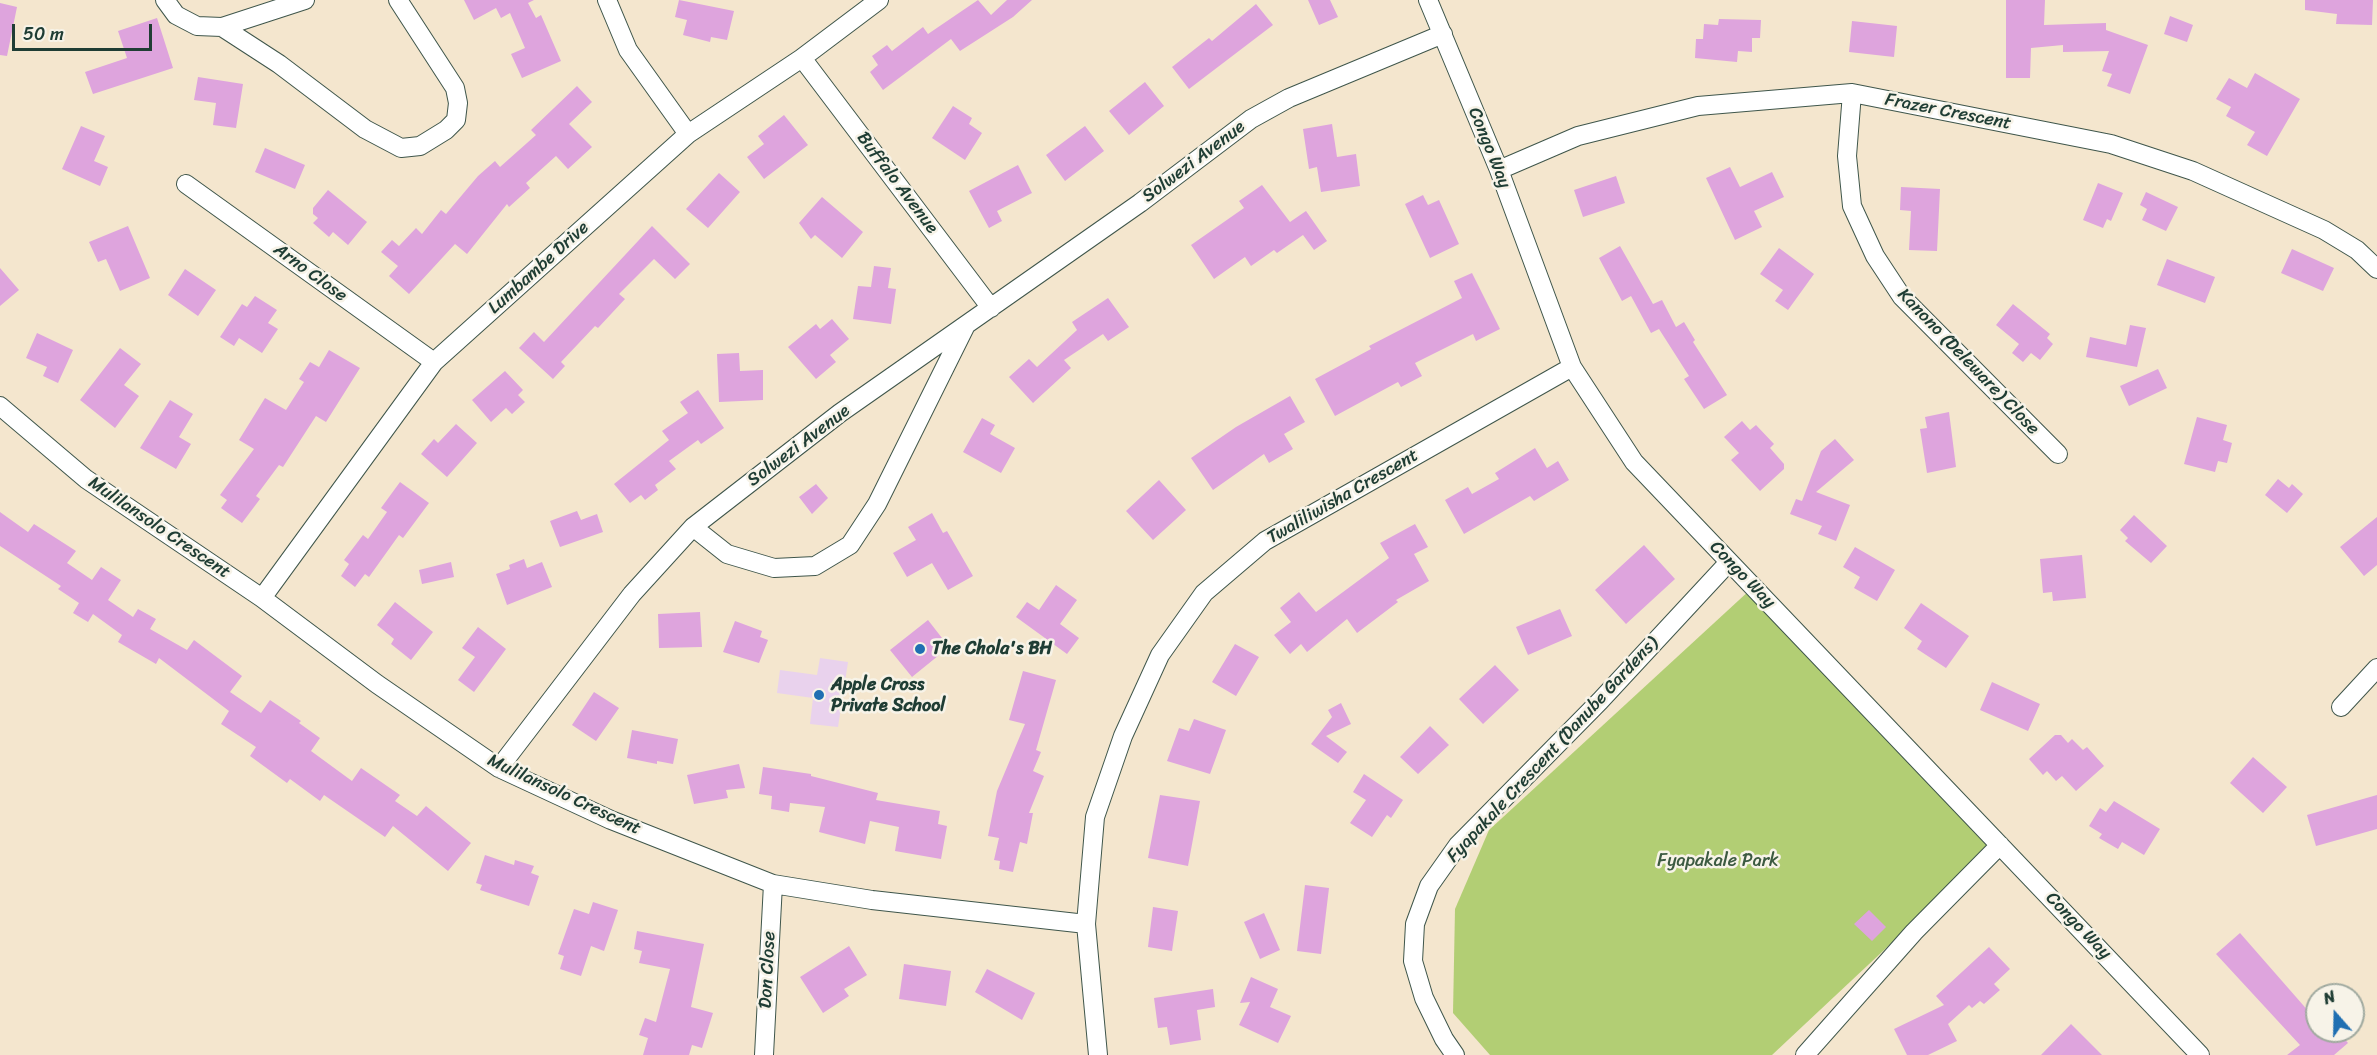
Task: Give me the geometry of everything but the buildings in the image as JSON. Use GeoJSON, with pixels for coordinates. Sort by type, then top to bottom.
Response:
{"type":"FeatureCollection","features":[{"type":"Feature","properties":{"kind":"street"},"geometry":{"type":"LineString","coordinates":[[165,0],[176,15],[197,26],[222,27],[305,0]]}},
{"type":"Feature","properties":{"kind":"street"},"geometry":{"type":"LineString","coordinates":[[222,27],[279,64],[365,129],[401,148],[420,146],[440,134],[456,120],[458,103],[455,88],[399,0]]}},
{"type":"Feature","properties":{"kind":"street"},"geometry":{"type":"LineString","coordinates":[[607,0],[628,50],[688,134]]}},
{"type":"Feature","properties":{"kind":"street","name":"Lumbambe Drive"},"geometry":{"type":"LineString","coordinates":[[262,598],[434,362],[688,134],[802,58],[879,0]]}},
{"type":"Feature","properties":{"kind":"street","name":"Congo Way"},"geometry":{"type":"LineString","coordinates":[[1428,0],[1499,170],[1572,367],[1634,462],[2200,1055]]}},
{"type":"Feature","properties":{"kind":"street","name":"Solwezi Avenue"},"geometry":{"type":"LineString","coordinates":[[499,768],[632,594],[693,527],[840,413],[966,326],[1270,106],[1443,34]]}},
{"type":"Feature","properties":{"kind":"street","name":"Buffalo Avenue"},"geometry":{"type":"LineString","coordinates":[[802,58],[991,308]]}},
{"type":"Feature","properties":{"kind":"street","name":"Frazer Crescent"},"geometry":{"type":"LineString","coordinates":[[1499,170],[1578,136],[1698,106],[1852,93],[2111,144],[2193,171],[2324,230],[2357,250],[2377,269]]}},
{"type":"Feature","properties":{"kind":"street","name":"Kanono (Deleware) Close"},"geometry":{"type":"LineString","coordinates":[[1852,93],[1847,156],[1852,206],[1875,256],[1902,297],[2058,454]]}},
{"type":"Feature","properties":{"kind":"street","name":"Arno Close"},"geometry":{"type":"LineString","coordinates":[[186,184],[434,362]]}},
{"type":"Feature","properties":{"kind":"street","name":"Solwezi Avenue"},"geometry":{"type":"LineString","coordinates":[[693,527],[727,554],[774,568],[815,566],[850,545],[876,504],[966,326]]}},
{"type":"Feature","properties":{"kind":"street","name":"Twaliliwisha Crescent"},"geometry":{"type":"LineString","coordinates":[[1098,1055],[1086,924],[1095,817],[1123,736],[1160,655],[1204,593],[1265,541],[1572,367]]}},
{"type":"Feature","properties":{"kind":"street","name":"Mulilansolo Crescent"},"geometry":{"type":"LineString","coordinates":[[0,406],[86,479],[262,598],[377,684],[499,768],[611,820],[772,885],[872,900],[1086,924]]}},
{"type":"Feature","properties":{"kind":"street","name":"Fyapakale Crescent (Danube Gardens)"},"geometry":{"type":"LineString","coordinates":[[1455,1055],[1444,1040],[1424,998],[1413,961],[1415,924],[1430,886],[1458,845],[1600,701],[1729,562]]}},
{"type":"Feature","properties":{"kind":"street"},"geometry":{"type":"LineString","coordinates":[[2341,707],[2377,668]]}},
{"type":"Feature","properties":{"kind":"street"},"geometry":{"type":"LineString","coordinates":[[1805,1055],[1914,932],[2000,845]]}},
{"type":"Feature","properties":{"kind":"street","name":"Don Close"},"geometry":{"type":"LineString","coordinates":[[764,1055],[772,885]]}},
{"type":"Feature","properties":{"kind":"shaded area","name":"Apple Cross Private School"},"geometry":{"type":"Polygon","coordinates":[[[820,658],[848,662],[838,727],[810,724],[813,698],[777,693],[780,670],[817,675],[820,658]]]}},
{"type":"Feature","properties":{"kind":"green space","name":"Fyapakale Park"},"geometry":{"type":"Polygon","coordinates":[[[1751,589],[1994,847],[1772,1055],[1490,1055],[1453,1013],[1455,909],[1489,830],[1751,589]]]}},
{"type":"Feature","properties":{"kind":"place","name":"The Chola's BH"},"geometry":{"type":"Point","coordinates":[920,649]}},
{"type":"Feature","properties":{"kind":"place","name":"Apple Cross Private School"},"geometry":{"type":"Point","coordinates":[819,695]}}]}
